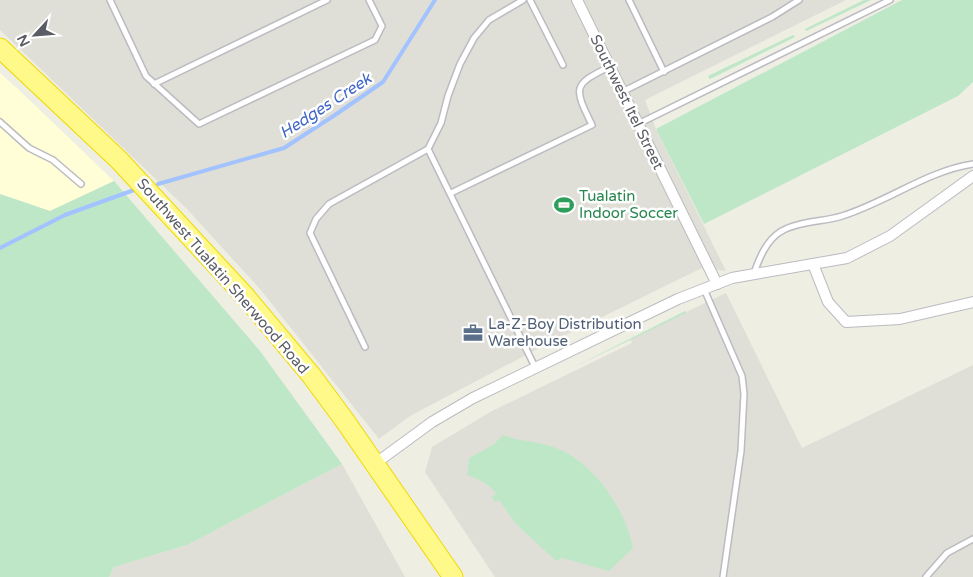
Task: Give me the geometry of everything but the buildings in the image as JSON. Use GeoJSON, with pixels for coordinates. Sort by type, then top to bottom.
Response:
{"type":"FeatureCollection","features":[{"type":"Feature","properties":{"kind":"highway","name":"Southwest Tualatin Sherwood Road"},"geometry":{"type":"LineString","coordinates":[[0,48],[112,153],[174,217],[245,296],[311,375],[376,463],[452,577]]}},
{"type":"Feature","properties":{"kind":"street","name":"Southwest Itel Street"},"geometry":{"type":"LineString","coordinates":[[577,0],[717,284]]}},
{"type":"Feature","properties":{"kind":"street"},"geometry":{"type":"LineString","coordinates":[[376,463],[432,422],[472,398],[704,289],[754,273],[847,258],[890,236],[973,176]]}},
{"type":"Feature","properties":{"kind":"street"},"geometry":{"type":"LineString","coordinates":[[813,264],[828,302],[846,322],[900,319],[973,302]]}},
{"type":"Feature","properties":{"kind":"lane"},"geometry":{"type":"LineString","coordinates":[[110,0],[146,76],[199,124],[375,40],[382,26],[369,0]]}},
{"type":"Feature","properties":{"kind":"lane"},"geometry":{"type":"LineString","coordinates":[[154,84],[327,0]]}},
{"type":"Feature","properties":{"kind":"lane"},"geometry":{"type":"LineString","coordinates":[[365,347],[310,232],[316,219],[329,204],[428,149],[441,123],[448,96],[460,64],[474,38],[490,20],[523,0]]}},
{"type":"Feature","properties":{"kind":"lane"},"geometry":{"type":"LineString","coordinates":[[530,0],[563,65]]}},
{"type":"Feature","properties":{"kind":"lane"},"geometry":{"type":"LineString","coordinates":[[629,0],[664,72]]}},
{"type":"Feature","properties":{"kind":"lane"},"geometry":{"type":"LineString","coordinates":[[622,92],[772,17],[799,0]]}},
{"type":"Feature","properties":{"kind":"lane"},"geometry":{"type":"LineString","coordinates":[[637,124],[890,0]]}},
{"type":"Feature","properties":{"kind":"lane"},"geometry":{"type":"LineString","coordinates":[[450,193],[592,125],[579,95],[580,85],[586,78],[609,67]]}},
{"type":"Feature","properties":{"kind":"lane"},"geometry":{"type":"LineString","coordinates":[[0,122],[29,148],[53,160],[81,184]]}},
{"type":"Feature","properties":{"kind":"lane"},"geometry":{"type":"LineString","coordinates":[[428,149],[535,367]]}},
{"type":"Feature","properties":{"kind":"lane"},"geometry":{"type":"LineString","coordinates":[[754,273],[770,241],[780,232],[842,216],[934,176],[973,164]]}},
{"type":"Feature","properties":{"kind":"lane"},"geometry":{"type":"LineString","coordinates":[[704,289],[742,376],[744,394],[741,451],[723,577]]}},
{"type":"Feature","properties":{"kind":"lane"},"geometry":{"type":"LineString","coordinates":[[926,577],[947,553],[973,539]]}},
{"type":"Feature","properties":{"kind":"shaded area"},"geometry":{"type":"Polygon","coordinates":[[[0,0],[846,0],[645,100],[656,129],[726,271],[702,268],[543,346],[410,416],[379,439],[260,289],[187,209],[0,30],[0,0]]]}},
{"type":"Feature","properties":{"kind":"shaded area"},"geometry":{"type":"Polygon","coordinates":[[[864,0],[871,0],[806,31],[805,29],[864,0]]]}},
{"type":"Feature","properties":{"kind":"shaded area"},"geometry":{"type":"Polygon","coordinates":[[[902,0],[973,0],[973,82],[958,96],[704,224],[656,129],[902,0]]]}},
{"type":"Feature","properties":{"kind":"shaded area"},"geometry":{"type":"Polygon","coordinates":[[[793,35],[795,37],[710,79],[708,76],[793,35]]]}},
{"type":"Feature","properties":{"kind":"shaded area"},"geometry":{"type":"Polygon","coordinates":[[[0,73],[114,181],[50,211],[0,194],[0,73]]]}},
{"type":"Feature","properties":{"kind":"shaded area"},"geometry":{"type":"Polygon","coordinates":[[[114,181],[260,351],[342,464],[187,545],[114,567],[109,577],[0,577],[0,194],[50,211],[114,181]]]}},
{"type":"Feature","properties":{"kind":"shaded area"},"geometry":{"type":"Polygon","coordinates":[[[726,293],[802,448],[973,365],[973,577],[495,577],[425,472],[432,447],[492,411],[632,343],[630,339],[726,293]]]}},
{"type":"Feature","properties":{"kind":"shaded area"},"geometry":{"type":"Polygon","coordinates":[[[685,311],[686,313],[570,369],[685,311]]]}},
{"type":"Feature","properties":{"kind":"shaded area"},"geometry":{"type":"Polygon","coordinates":[[[503,435],[550,446],[570,455],[583,464],[606,489],[616,503],[623,518],[633,548],[609,571],[562,558],[556,561],[516,524],[499,500],[495,502],[492,497],[496,494],[487,484],[467,475],[469,458],[493,445],[503,435]]]}},
{"type":"Feature","properties":{"kind":"shaded area"},"geometry":{"type":"Polygon","coordinates":[[[342,464],[405,577],[109,577],[114,567],[187,545],[342,464]]]}},
{"type":"Feature","properties":{"kind":"waterway","name":"Hedges Creek"},"geometry":{"type":"LineString","coordinates":[[158,184],[284,148],[335,115],[383,82],[435,0]]}},
{"type":"Feature","properties":{"kind":"waterway","name":"Hedges Creek"},"geometry":{"type":"LineString","coordinates":[[0,248],[65,215],[134,190]]}},
{"type":"Feature","properties":{"kind":"place","name":"Tualatin Indoor Soccer"},"geometry":{"type":"Point","coordinates":[564,205]}},
{"type":"Feature","properties":{"kind":"place","name":"La-Z-Boy Distribution Warehouse"},"geometry":{"type":"Point","coordinates":[473,333]}}]}
